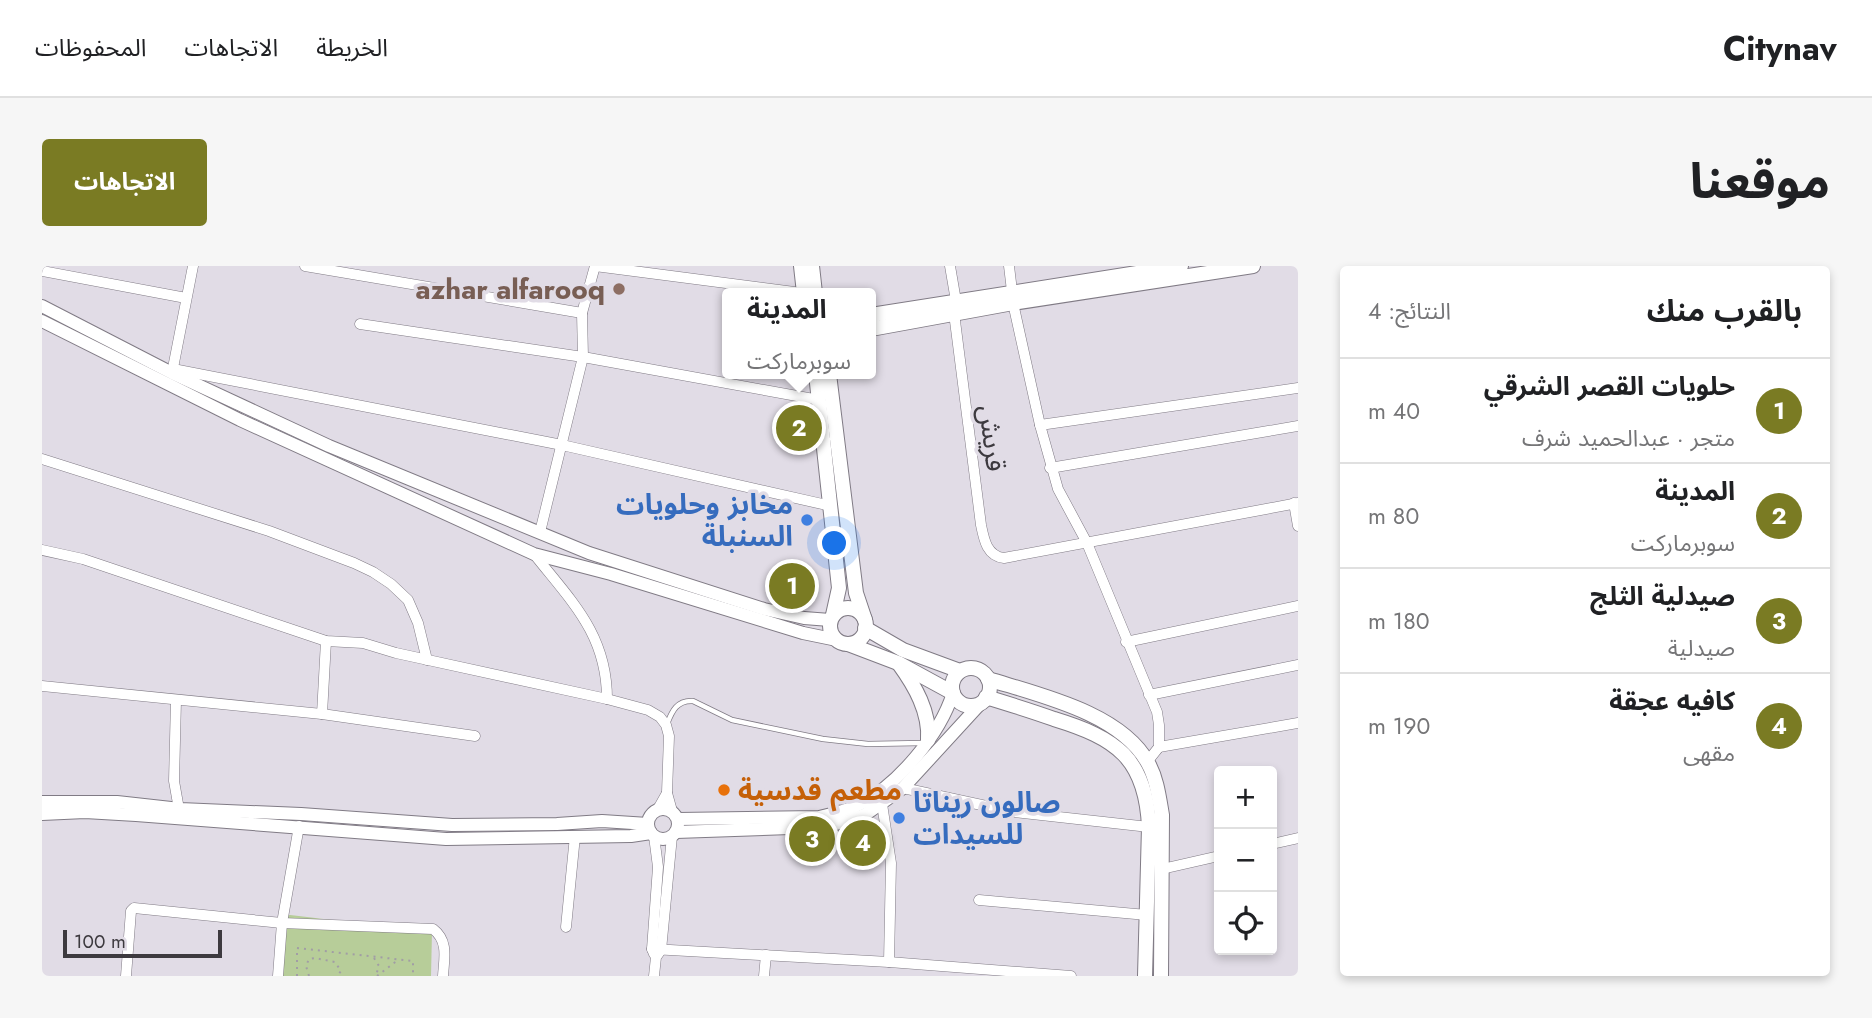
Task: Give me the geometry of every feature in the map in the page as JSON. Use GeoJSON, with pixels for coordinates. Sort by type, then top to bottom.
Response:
{"type":"FeatureCollection","features":[{"type":"Feature","properties":{"kind":"main road"},"geometry":{"type":"LineString","coordinates":[[801,266],[803,288]]}},
{"type":"Feature","properties":{"kind":"main road"},"geometry":{"type":"LineString","coordinates":[[812,266],[814,288]]}},
{"type":"Feature","properties":{"kind":"main road"},"geometry":{"type":"LineString","coordinates":[[876,315],[955,307],[1181,266]]}},
{"type":"Feature","properties":{"kind":"main road"},"geometry":{"type":"LineString","coordinates":[[1013,297],[1253,266]]}},
{"type":"Feature","properties":{"kind":"main road"},"geometry":{"type":"LineString","coordinates":[[876,328],[955,307]]}},
{"type":"Feature","properties":{"kind":"main road"},"geometry":{"type":"LineString","coordinates":[[817,379],[839,588],[831,631],[842,642],[898,663],[953,693],[965,704],[984,700],[1009,704],[1086,729],[1106,738],[1129,761],[1138,775],[1146,800],[1149,827],[1145,976]]}},
{"type":"Feature","properties":{"kind":"main road"},"geometry":{"type":"LineString","coordinates":[[830,379],[855,586],[865,624],[861,637],[842,642]]}},
{"type":"Feature","properties":{"kind":"main road"},"geometry":{"type":"LineString","coordinates":[[832,618],[847,608],[858,611],[865,624],[903,650],[960,671],[974,668],[983,672],[990,689],[984,700]]}},
{"type":"Feature","properties":{"kind":"main road"},"geometry":{"type":"LineString","coordinates":[[898,663],[920,700],[929,728],[928,740]]}},
{"type":"Feature","properties":{"kind":"main road"},"geometry":{"type":"LineString","coordinates":[[953,693],[952,683],[960,671]]}},
{"type":"Feature","properties":{"kind":"main road"},"geometry":{"type":"LineString","coordinates":[[988,679],[1097,716],[1115,727],[1137,747],[1147,762],[1158,793],[1161,815],[1161,976]]}},
{"type":"Feature","properties":{"kind":"main road"},"geometry":{"type":"LineString","coordinates":[[1009,704],[1009,695],[1014,687]]}},
{"type":"Feature","properties":{"kind":"street"},"geometry":{"type":"LineString","coordinates":[[172,371],[193,266]]}},
{"type":"Feature","properties":{"kind":"street"},"geometry":{"type":"LineString","coordinates":[[305,266],[582,313]]}},
{"type":"Feature","properties":{"kind":"street"},"geometry":{"type":"LineString","coordinates":[[534,529],[562,445],[583,357],[582,313],[595,266],[764,288]]}},
{"type":"Feature","properties":{"kind":"street","name":"قريش"},"geometry":{"type":"LineString","coordinates":[[950,266],[984,540],[993,554],[1004,558],[1087,543]]}},
{"type":"Feature","properties":{"kind":"street"},"geometry":{"type":"LineString","coordinates":[[1009,266],[1013,297],[1051,468],[1058,489],[1087,543],[1159,725],[1159,747],[1147,762]]}},
{"type":"Feature","properties":{"kind":"street"},"geometry":{"type":"LineString","coordinates":[[42,271],[186,298]]}},
{"type":"Feature","properties":{"kind":"street"},"geometry":{"type":"LineString","coordinates":[[42,306],[329,446],[589,552],[764,609],[804,618],[832,618]]}},
{"type":"Feature","properties":{"kind":"street"},"geometry":{"type":"LineString","coordinates":[[42,321],[252,426],[534,554],[771,624],[842,642]]}},
{"type":"Feature","properties":{"kind":"street"},"geometry":{"type":"LineString","coordinates":[[360,324],[583,357],[819,400]]}},
{"type":"Feature","properties":{"kind":"street"},"geometry":{"type":"LineString","coordinates":[[172,371],[562,445],[831,506]]}},
{"type":"Feature","properties":{"kind":"street"},"geometry":{"type":"LineString","coordinates":[[1040,425],[1298,388]]}},
{"type":"Feature","properties":{"kind":"street"},"geometry":{"type":"LineString","coordinates":[[1051,468],[1298,426]]}},
{"type":"Feature","properties":{"kind":"street"},"geometry":{"type":"LineString","coordinates":[[42,458],[269,531],[373,572],[408,600],[418,623],[427,660]]}},
{"type":"Feature","properties":{"kind":"street"},"geometry":{"type":"LineString","coordinates":[[1087,543],[1296,503],[1298,526]]}},
{"type":"Feature","properties":{"kind":"street"},"geometry":{"type":"LineString","coordinates":[[516,546],[516,533],[534,529]]}},
{"type":"Feature","properties":{"kind":"street"},"geometry":{"type":"LineString","coordinates":[[550,558],[558,549],[557,539]]}},
{"type":"Feature","properties":{"kind":"street"},"geometry":{"type":"LineString","coordinates":[[42,550],[83,559],[326,641],[363,643],[427,660],[607,699],[648,710],[660,717],[669,736],[667,793],[674,824],[654,976]]}},
{"type":"Feature","properties":{"kind":"street"},"geometry":{"type":"LineString","coordinates":[[534,554],[582,615],[600,650],[607,675],[607,699]]}},
{"type":"Feature","properties":{"kind":"street"},"geometry":{"type":"LineString","coordinates":[[1126,642],[1298,606]]}},
{"type":"Feature","properties":{"kind":"street"},"geometry":{"type":"LineString","coordinates":[[322,715],[326,641]]}},
{"type":"Feature","properties":{"kind":"street"},"geometry":{"type":"LineString","coordinates":[[1149,695],[1298,665]]}},
{"type":"Feature","properties":{"kind":"street"},"geometry":{"type":"LineString","coordinates":[[42,686],[322,715],[475,736]]}},
{"type":"Feature","properties":{"kind":"street"},"geometry":{"type":"LineString","coordinates":[[674,824],[819,817],[862,803],[911,761],[941,721],[953,693]]}},
{"type":"Feature","properties":{"kind":"street"},"geometry":{"type":"LineString","coordinates":[[176,700],[174,781],[180,814]]}},
{"type":"Feature","properties":{"kind":"street"},"geometry":{"type":"LineString","coordinates":[[658,809],[674,824],[832,825],[866,814],[902,788],[984,700]]}},
{"type":"Feature","properties":{"kind":"street"},"geometry":{"type":"LineString","coordinates":[[1159,747],[1298,723]]}},
{"type":"Feature","properties":{"kind":"street"},"geometry":{"type":"LineString","coordinates":[[902,788],[1014,812],[1149,827]]}},
{"type":"Feature","properties":{"kind":"street"},"geometry":{"type":"LineString","coordinates":[[656,952],[658,867],[651,831],[651,815],[658,809],[667,793]]}},
{"type":"Feature","properties":{"kind":"street"},"geometry":{"type":"LineString","coordinates":[[42,802],[117,802],[180,814],[446,839],[631,836],[651,831]]}},
{"type":"Feature","properties":{"kind":"street"},"geometry":{"type":"LineString","coordinates":[[881,804],[891,863],[889,962]]}},
{"type":"Feature","properties":{"kind":"street"},"geometry":{"type":"LineString","coordinates":[[42,814],[301,814],[452,825],[545,825],[601,821],[651,831],[663,839],[674,824]]}},
{"type":"Feature","properties":{"kind":"street"},"geometry":{"type":"LineString","coordinates":[[278,976],[282,923],[299,826]]}},
{"type":"Feature","properties":{"kind":"street"},"geometry":{"type":"LineString","coordinates":[[566,927],[575,836]]}},
{"type":"Feature","properties":{"kind":"street"},"geometry":{"type":"LineString","coordinates":[[1277,843],[1298,838]]}},
{"type":"Feature","properties":{"kind":"street"},"geometry":{"type":"LineString","coordinates":[[1162,869],[1214,857]]}},
{"type":"Feature","properties":{"kind":"street"},"geometry":{"type":"LineString","coordinates":[[979,901],[1147,915]]}},
{"type":"Feature","properties":{"kind":"street"},"geometry":{"type":"LineString","coordinates":[[126,976],[131,911],[134,908],[282,923],[433,929],[441,935],[444,943],[443,976]]}},
{"type":"Feature","properties":{"kind":"street"},"geometry":{"type":"LineString","coordinates":[[656,952],[889,962],[1071,976]]}},
{"type":"Feature","properties":{"kind":"street"},"geometry":{"type":"LineString","coordinates":[[764,976],[766,956]]}},
{"type":"Feature","properties":{"kind":"lane"},"geometry":{"type":"LineString","coordinates":[[666,725],[673,710],[686,701],[732,720],[823,739],[894,745],[922,744],[928,740]]}},
{"type":"Feature","properties":{"kind":"path"},"geometry":{"type":"LineString","coordinates":[[297,976],[298,948],[413,961],[413,976]]}},
{"type":"Feature","properties":{"kind":"path"},"geometry":{"type":"LineString","coordinates":[[374,957],[379,967],[376,976]]}},
{"type":"Feature","properties":{"kind":"path"},"geometry":{"type":"LineString","coordinates":[[309,976],[306,965],[309,959],[315,958],[335,962],[344,976]]}},
{"type":"Feature","properties":{"kind":"path"},"geometry":{"type":"LineString","coordinates":[[376,976],[399,960]]}},
{"type":"Feature","properties":{"kind":"path"},"geometry":{"type":"LineString","coordinates":[[337,976],[341,971]]}},
{"type":"Feature","properties":{"kind":"green space"},"geometry":{"type":"Polygon","coordinates":[[[282,914],[432,932],[431,976],[278,976],[282,914]]]}},
{"type":"Feature","properties":{"kind":"place","name":"azhar alfarooq"},"geometry":{"type":"Point","coordinates":[619,289]}},
{"type":"Feature","properties":{"kind":"place","name":"المدينة"},"geometry":{"type":"Point","coordinates":[799,428]}},
{"type":"Feature","properties":{"kind":"place","name":"مخابز وحلويات السنبلة"},"geometry":{"type":"Point","coordinates":[807,520]}},
{"type":"Feature","properties":{"kind":"place","name":"حلويات القصر الشرقي"},"geometry":{"type":"Point","coordinates":[792,586]}},
{"type":"Feature","properties":{"kind":"place","name":"مطعم قدسية"},"geometry":{"type":"Point","coordinates":[724,790]}},
{"type":"Feature","properties":{"kind":"place","name":"صالون ريناتا للسيدات"},"geometry":{"type":"Point","coordinates":[899,818]}},
{"type":"Feature","properties":{"kind":"place","name":"صيدلية الثلج"},"geometry":{"type":"Point","coordinates":[812,839]}},
{"type":"Feature","properties":{"kind":"place","name":"كافيه عجقة"},"geometry":{"type":"Point","coordinates":[863,843]}}]}
